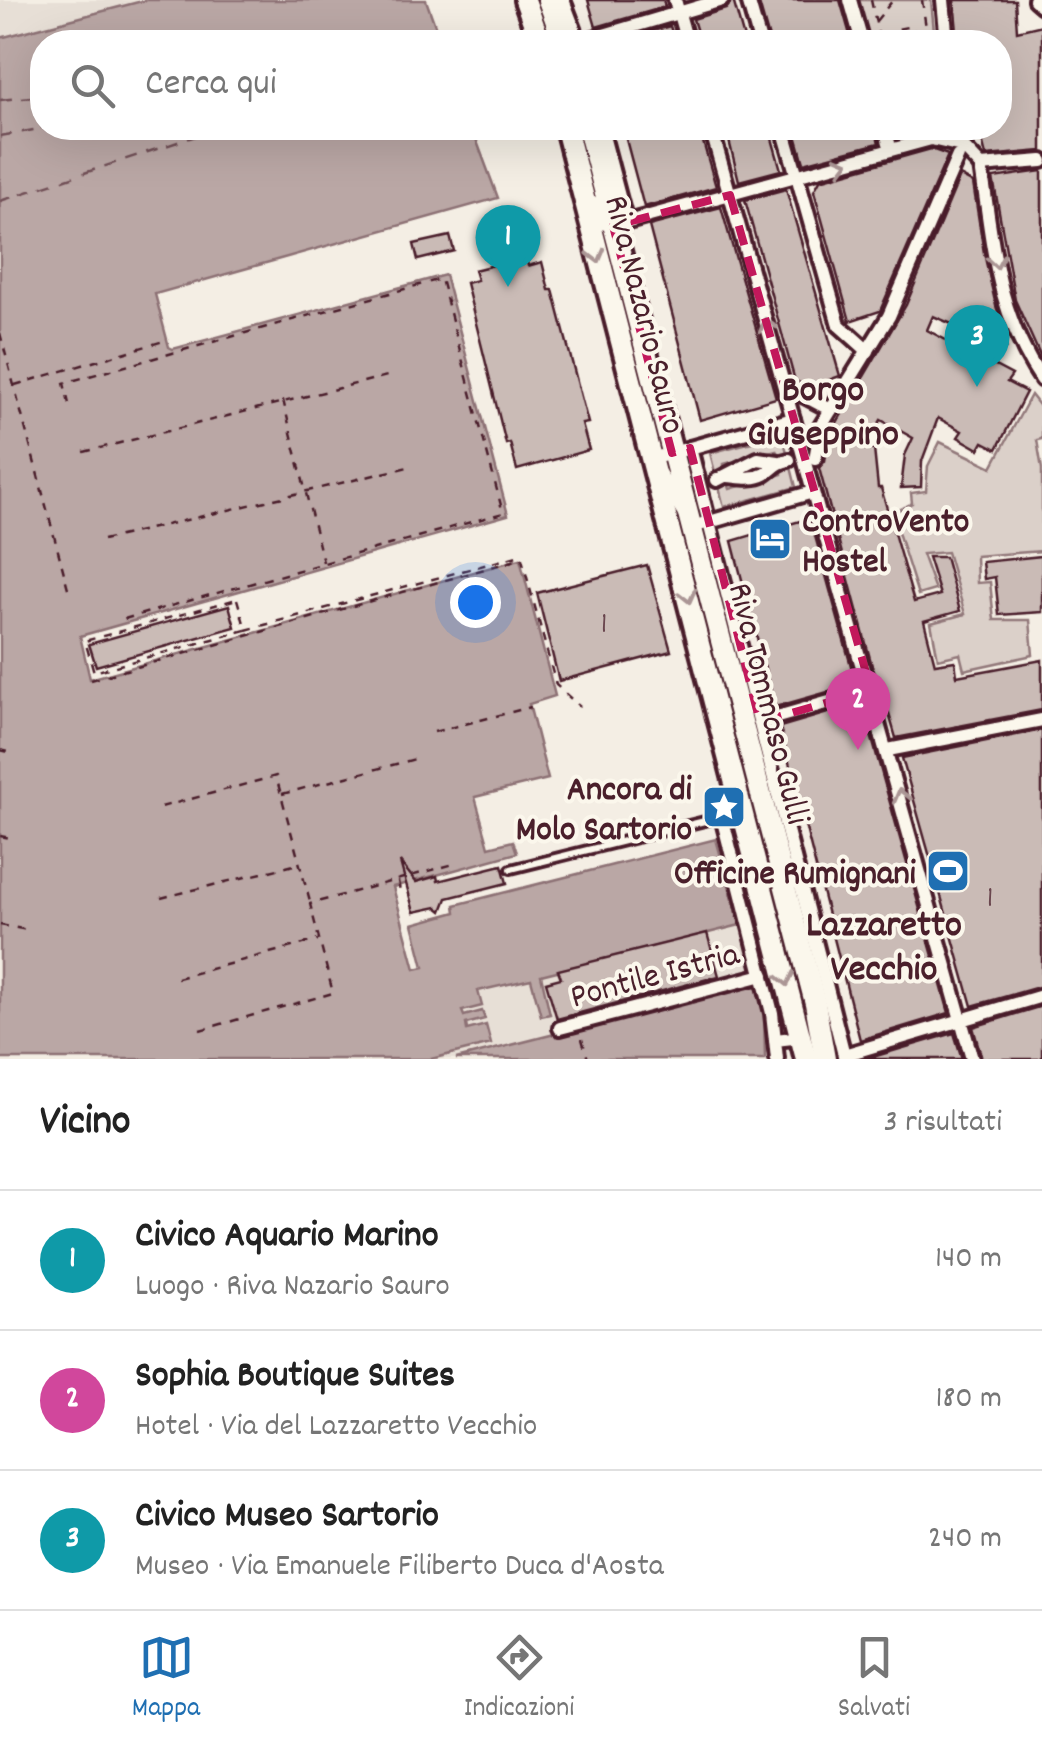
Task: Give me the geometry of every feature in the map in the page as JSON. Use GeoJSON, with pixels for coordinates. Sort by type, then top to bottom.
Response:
{"type":"FeatureCollection","features":[{"type":"Feature","properties":{"kind":"main road"},"geometry":{"type":"LineString","coordinates":[[525,0],[536,30]]}},
{"type":"Feature","properties":{"kind":"main road"},"geometry":{"type":"LineString","coordinates":[[548,0],[559,30]]}},
{"type":"Feature","properties":{"kind":"main road","name":"Riva Nazario Sauro"},"geometry":{"type":"LineString","coordinates":[[569,140],[650,459]]}},
{"type":"Feature","properties":{"kind":"main road","name":"Riva Nazario Sauro"},"geometry":{"type":"LineString","coordinates":[[592,140],[620,225],[700,525]]}},
{"type":"Feature","properties":{"kind":"main road","name":"Riva Tommaso Gulli"},"geometry":{"type":"LineString","coordinates":[[650,459],[744,812],[784,892]]}},
{"type":"Feature","properties":{"kind":"main road","name":"Riva Tommaso Gulli"},"geometry":{"type":"LineString","coordinates":[[700,525],[784,892]]}},
{"type":"Feature","properties":{"kind":"main road"},"geometry":{"type":"LineString","coordinates":[[784,892],[815,1003],[838,1058]]}},
{"type":"Feature","properties":{"kind":"main road"},"geometry":{"type":"LineString","coordinates":[[784,892],[806,1059]]}},
{"type":"Feature","properties":{"kind":"street"},"geometry":{"type":"LineString","coordinates":[[563,0],[575,30]]}},
{"type":"Feature","properties":{"kind":"street"},"geometry":{"type":"LineString","coordinates":[[613,30],[677,7],[722,0]]}},
{"type":"Feature","properties":{"kind":"street"},"geometry":{"type":"LineString","coordinates":[[748,0],[757,30]]}},
{"type":"Feature","properties":{"kind":"street"},"geometry":{"type":"LineString","coordinates":[[850,0],[859,30]]}},
{"type":"Feature","properties":{"kind":"street"},"geometry":{"type":"LineString","coordinates":[[942,30],[943,0]]}},
{"type":"Feature","properties":{"kind":"street"},"geometry":{"type":"LineString","coordinates":[[1035,0],[1042,6]]}},
{"type":"Feature","properties":{"kind":"street","name":"Riva Nazario Sauro"},"geometry":{"type":"LineString","coordinates":[[577,140],[602,223],[620,225],[603,140]]}},
{"type":"Feature","properties":{"kind":"street"},"geometry":{"type":"LineString","coordinates":[[714,140],[972,1059]]}},
{"type":"Feature","properties":{"kind":"street"},"geometry":{"type":"LineString","coordinates":[[786,140],[839,325],[868,351]]}},
{"type":"Feature","properties":{"kind":"street"},"geometry":{"type":"LineString","coordinates":[[888,140],[890,146]]}},
{"type":"Feature","properties":{"kind":"street"},"geometry":{"type":"LineString","coordinates":[[620,225],[798,180],[890,146],[942,140],[962,146],[981,166],[996,269],[1009,322],[1042,380]]}},
{"type":"Feature","properties":{"kind":"street"},"geometry":{"type":"LineString","coordinates":[[813,454],[821,426],[889,316],[958,156]]}},
{"type":"Feature","properties":{"kind":"street"},"geometry":{"type":"LineString","coordinates":[[981,166],[1042,161]]}},
{"type":"Feature","properties":{"kind":"street"},"geometry":{"type":"LineString","coordinates":[[796,391],[831,410]]}},
{"type":"Feature","properties":{"kind":"street"},"geometry":{"type":"LineString","coordinates":[[794,419],[650,459],[700,525],[813,492]]}},
{"type":"Feature","properties":{"kind":"street"},"geometry":{"type":"LineString","coordinates":[[722,478],[758,459],[784,461]]}},
{"type":"Feature","properties":{"kind":"street","name":"Riva Tommaso Gulli"},"geometry":{"type":"LineString","coordinates":[[700,525],[760,722],[784,892]]}},
{"type":"Feature","properties":{"kind":"street"},"geometry":{"type":"LineString","coordinates":[[760,722],[871,690]]}},
{"type":"Feature","properties":{"kind":"street"},"geometry":{"type":"LineString","coordinates":[[888,750],[1042,720]]}},
{"type":"Feature","properties":{"kind":"street"},"geometry":{"type":"LineString","coordinates":[[718,818],[763,975],[776,1059]]}},
{"type":"Feature","properties":{"kind":"street","name":"Pontile Istria"},"geometry":{"type":"LineString","coordinates":[[560,1028],[763,975]]}},
{"type":"Feature","properties":{"kind":"street"},"geometry":{"type":"LineString","coordinates":[[838,1058],[1042,996]]}},
{"type":"Feature","properties":{"kind":"street"},"geometry":{"type":"LineString","coordinates":[[775,1040],[794,1038]]}},
{"type":"Feature","properties":{"kind":"lane","name":"Riva Tommaso Gulli"},"geometry":{"type":"LineString","coordinates":[[511,870],[744,812]]}},
{"type":"Feature","properties":{"kind":"path"},"geometry":{"type":"LineString","coordinates":[[871,0],[876,30]]}},
{"type":"Feature","properties":{"kind":"path"},"geometry":{"type":"LineString","coordinates":[[874,22],[893,0]]}},
{"type":"Feature","properties":{"kind":"path"},"geometry":{"type":"LineString","coordinates":[[922,0],[926,30]]}},
{"type":"Feature","properties":{"kind":"path"},"geometry":{"type":"LineString","coordinates":[[69,404],[64,383],[442,278],[502,513],[116,621]]}},
{"type":"Feature","properties":{"kind":"path"},"geometry":{"type":"LineString","coordinates":[[0,333],[69,592]]}},
{"type":"Feature","properties":{"kind":"path"},"geometry":{"type":"LineString","coordinates":[[14,385],[167,340]]}},
{"type":"Feature","properties":{"kind":"path"},"geometry":{"type":"LineString","coordinates":[[84,452],[387,376]]}},
{"type":"Feature","properties":{"kind":"path"},"geometry":{"type":"LineString","coordinates":[[283,400],[323,563]]}},
{"type":"Feature","properties":{"kind":"path"},"geometry":{"type":"LineString","coordinates":[[103,540],[408,467]]}},
{"type":"Feature","properties":{"kind":"path"},"geometry":{"type":"LineString","coordinates":[[246,630],[237,599],[85,641],[94,672],[521,555],[556,685],[580,707]]}},
{"type":"Feature","properties":{"kind":"path"},"geometry":{"type":"LineString","coordinates":[[90,680],[520,559]]}},
{"type":"Feature","properties":{"kind":"path"},"geometry":{"type":"LineString","coordinates":[[434,732],[531,707]]}},
{"type":"Feature","properties":{"kind":"path"},"geometry":{"type":"LineString","coordinates":[[0,750],[9,752]]}},
{"type":"Feature","properties":{"kind":"path"},"geometry":{"type":"LineString","coordinates":[[280,794],[414,759]]}},
{"type":"Feature","properties":{"kind":"path"},"geometry":{"type":"LineString","coordinates":[[161,807],[276,776],[333,993],[200,1030]]}},
{"type":"Feature","properties":{"kind":"path"},"geometry":{"type":"LineString","coordinates":[[0,836],[14,839]]}},
{"type":"Feature","properties":{"kind":"path"},"geometry":{"type":"LineString","coordinates":[[161,898],[300,864]]}},
{"type":"Feature","properties":{"kind":"path"},"geometry":{"type":"LineString","coordinates":[[310,904],[454,864]]}},
{"type":"Feature","properties":{"kind":"path"},"geometry":{"type":"LineString","coordinates":[[398,880],[400,891]]}},
{"type":"Feature","properties":{"kind":"path"},"geometry":{"type":"LineString","coordinates":[[0,924],[28,930]]}},
{"type":"Feature","properties":{"kind":"path"},"geometry":{"type":"LineString","coordinates":[[178,978],[320,940]]}},
{"type":"Feature","properties":{"kind":"path"},"geometry":{"type":"LineString","coordinates":[[580,1028],[588,1059]]}},
{"type":"Feature","properties":{"kind":"highlighted area"},"geometry":{"type":"Polygon","coordinates":[[[730,195],[871,690],[760,722],[690,448],[672,453],[613,226],[730,195]]]}},
{"type":"Feature","properties":{"kind":"shaded area"},"geometry":{"type":"Polygon","coordinates":[[[0,0],[146,0],[30,30],[0,38],[0,0]]]}},
{"type":"Feature","properties":{"kind":"shaded area"},"geometry":{"type":"Polygon","coordinates":[[[146,0],[426,0],[437,30],[31,30],[146,0]]]}},
{"type":"Feature","properties":{"kind":"shaded area"},"geometry":{"type":"Polygon","coordinates":[[[858,0],[931,0],[934,30],[867,30],[858,0]]]}},
{"type":"Feature","properties":{"kind":"shaded area"},"geometry":{"type":"Polygon","coordinates":[[[30,30],[30,140],[476,140],[498,198],[155,294],[169,347],[173,349],[445,275],[508,515],[80,636],[90,679],[520,559],[555,696],[529,704],[548,779],[475,797],[489,847],[513,841],[517,853],[393,887],[415,969],[424,967],[413,924],[456,912],[455,905],[716,839],[740,925],[541,975],[550,1014],[541,1016],[531,979],[478,991],[482,1006],[462,1011],[464,1016],[482,1011],[485,1019],[466,1024],[467,1030],[486,1025],[491,1044],[431,1059],[0,1059],[0,38],[30,30]]]}},
{"type":"Feature","properties":{"kind":"shaded area"},"geometry":{"type":"Polygon","coordinates":[[[1031,395],[1042,409],[1042,439],[1037,440],[1042,469],[1042,551],[976,556],[977,583],[990,582],[994,620],[1030,620],[1033,655],[964,670],[960,654],[938,659],[931,623],[965,614],[947,552],[922,554],[935,590],[918,595],[896,526],[900,520],[897,511],[912,503],[911,493],[926,491],[928,466],[940,442],[992,467],[1031,395]]]}},
{"type":"Feature","properties":{"kind":"shaded area"},"geometry":{"type":"Polygon","coordinates":[[[782,434],[788,456],[779,458],[776,450],[724,464],[725,473],[716,476],[710,453],[782,434]]]}},
{"type":"Feature","properties":{"kind":"shaded area"},"geometry":{"type":"Polygon","coordinates":[[[790,463],[796,487],[724,507],[718,483],[727,480],[730,489],[782,474],[781,466],[790,463]]]}},
{"type":"Feature","properties":{"kind":"shaded area"},"geometry":{"type":"Polygon","coordinates":[[[740,925],[756,983],[456,1059],[431,1059],[491,1044],[486,1025],[467,1030],[462,1010],[481,1006],[478,991],[531,979],[541,1016],[549,1014],[540,975],[740,925]]]}},
{"type":"Feature","properties":{"kind":"shaded area"},"geometry":{"type":"Polygon","coordinates":[[[756,983],[764,1014],[765,1059],[456,1059],[756,983]]]}},
{"type":"Feature","properties":{"kind":"building"},"geometry":{"type":"Polygon","coordinates":[[[588,0],[663,0],[665,7],[596,27],[588,0]]]}},
{"type":"Feature","properties":{"kind":"building"},"geometry":{"type":"Polygon","coordinates":[[[733,0],[742,30],[696,30],[693,19],[726,9],[733,0]]]}},
{"type":"Feature","properties":{"kind":"building"},"geometry":{"type":"Polygon","coordinates":[[[758,0],[840,0],[849,30],[767,30],[758,0]]]}},
{"type":"Feature","properties":{"kind":"building"},"geometry":{"type":"Polygon","coordinates":[[[954,0],[1015,0],[1017,31],[1042,25],[1042,151],[986,156],[982,140],[1012,140],[1012,30],[957,30],[954,0]]]}},
{"type":"Feature","properties":{"kind":"building"},"geometry":{"type":"Polygon","coordinates":[[[626,140],[702,140],[716,187],[644,207],[626,140]]]}},
{"type":"Feature","properties":{"kind":"building"},"geometry":{"type":"Polygon","coordinates":[[[729,140],[772,140],[781,170],[739,181],[729,140]]]}},
{"type":"Feature","properties":{"kind":"building"},"geometry":{"type":"Polygon","coordinates":[[[797,140],[878,140],[879,143],[804,163],[797,140]]]}},
{"type":"Feature","properties":{"kind":"building"},"geometry":{"type":"Polygon","coordinates":[[[931,149],[948,155],[880,311],[850,321],[814,191],[820,180],[931,149]]]}},
{"type":"Feature","properties":{"kind":"building"},"geometry":{"type":"Polygon","coordinates":[[[1042,171],[1042,360],[1015,300],[993,178],[1042,171]]]}},
{"type":"Feature","properties":{"kind":"building"},"geometry":{"type":"Polygon","coordinates":[[[960,176],[973,183],[984,253],[1007,337],[1003,338],[1006,347],[933,316],[927,330],[1012,375],[1007,382],[1026,392],[997,449],[983,442],[979,449],[958,437],[962,431],[938,418],[922,461],[921,487],[901,488],[905,455],[913,438],[881,420],[865,449],[874,449],[878,488],[914,602],[940,595],[928,557],[945,557],[960,611],[924,621],[935,664],[955,661],[957,676],[1042,660],[1042,710],[896,738],[878,676],[875,677],[819,468],[825,461],[829,436],[906,305],[960,176]]]}},
{"type":"Feature","properties":{"kind":"building"},"geometry":{"type":"Polygon","coordinates":[[[786,189],[840,376],[809,387],[795,381],[745,200],[786,189]]]}},
{"type":"Feature","properties":{"kind":"building"},"geometry":{"type":"Polygon","coordinates":[[[721,207],[776,398],[700,420],[649,226],[721,207]]]}},
{"type":"Feature","properties":{"kind":"building"},"geometry":{"type":"Polygon","coordinates":[[[450,236],[454,251],[418,260],[414,244],[450,236]]]}},
{"type":"Feature","properties":{"kind":"building"},"geometry":{"type":"Polygon","coordinates":[[[526,257],[528,266],[542,262],[549,290],[553,290],[588,423],[582,424],[589,450],[517,470],[510,443],[506,444],[466,283],[477,280],[474,270],[526,257]]]}},
{"type":"Feature","properties":{"kind":"building"},"geometry":{"type":"Polygon","coordinates":[[[810,518],[856,684],[775,707],[732,541],[810,518]]]}},
{"type":"Feature","properties":{"kind":"building"},"geometry":{"type":"Polygon","coordinates":[[[1042,556],[1042,612],[999,615],[995,577],[984,579],[982,562],[1042,556]]]}},
{"type":"Feature","properties":{"kind":"building"},"geometry":{"type":"Polygon","coordinates":[[[647,565],[671,651],[559,681],[537,593],[647,565]]]}},
{"type":"Feature","properties":{"kind":"building"},"geometry":{"type":"Polygon","coordinates":[[[229,605],[235,627],[96,666],[89,644],[229,605]]]}},
{"type":"Feature","properties":{"kind":"building"},"geometry":{"type":"Polygon","coordinates":[[[862,703],[949,1013],[860,1040],[780,727],[862,703]]]}},
{"type":"Feature","properties":{"kind":"building"},"geometry":{"type":"Polygon","coordinates":[[[1042,730],[1042,986],[972,1006],[902,758],[1042,730]]]}},
{"type":"Feature","properties":{"kind":"building"},"geometry":{"type":"Polygon","coordinates":[[[400,862],[416,882],[437,876],[438,881],[502,865],[507,883],[447,898],[442,911],[437,907],[414,912],[400,862]]]}},
{"type":"Feature","properties":{"kind":"building"},"geometry":{"type":"Polygon","coordinates":[[[707,933],[719,976],[557,1019],[546,982],[561,978],[558,970],[707,933]]]}},
{"type":"Feature","properties":{"kind":"building"},"geometry":{"type":"Polygon","coordinates":[[[1042,1006],[1042,1059],[982,1059],[973,1027],[1042,1006]]]}},
{"type":"Feature","properties":{"kind":"building"},"geometry":{"type":"Polygon","coordinates":[[[954,1033],[962,1059],[866,1059],[954,1033]]]}},
{"type":"Feature","properties":{"kind":"ferry route"},"geometry":{"type":"LineString","coordinates":[[0,100],[30,97]]}},
{"type":"Feature","properties":{"kind":"ferry route"},"geometry":{"type":"LineString","coordinates":[[0,136],[30,131]]}},
{"type":"Feature","properties":{"kind":"ferry route"},"geometry":{"type":"LineString","coordinates":[[0,201],[184,140]]}},
{"type":"Feature","properties":{"kind":"place","name":"Civico Aquario Marino"},"geometry":{"type":"Point","coordinates":[508,287]}},
{"type":"Feature","properties":{"kind":"place","name":"Civico Museo Sartorio"},"geometry":{"type":"Point","coordinates":[977,387]}},
{"type":"Feature","properties":{"kind":"place","name":"ControVento Hostel"},"geometry":{"type":"Point","coordinates":[770,539]}},
{"type":"Feature","properties":{"kind":"place","name":"Sophia Boutique Suites"},"geometry":{"type":"Point","coordinates":[858,750]}},
{"type":"Feature","properties":{"kind":"place","name":"Ancora di Molo Sartorio"},"geometry":{"type":"Point","coordinates":[724,807]}},
{"type":"Feature","properties":{"kind":"place","name":"Officine Rumignani"},"geometry":{"type":"Point","coordinates":[948,871]}},
{"type":"Feature","properties":{"kind":"district","name":"Borgo Giuseppino"},"geometry":{"type":"Point","coordinates":[823,409]}},
{"type":"Feature","properties":{"kind":"district","name":"Lazzaretto Vecchio"},"geometry":{"type":"Point","coordinates":[884,944]}}]}
